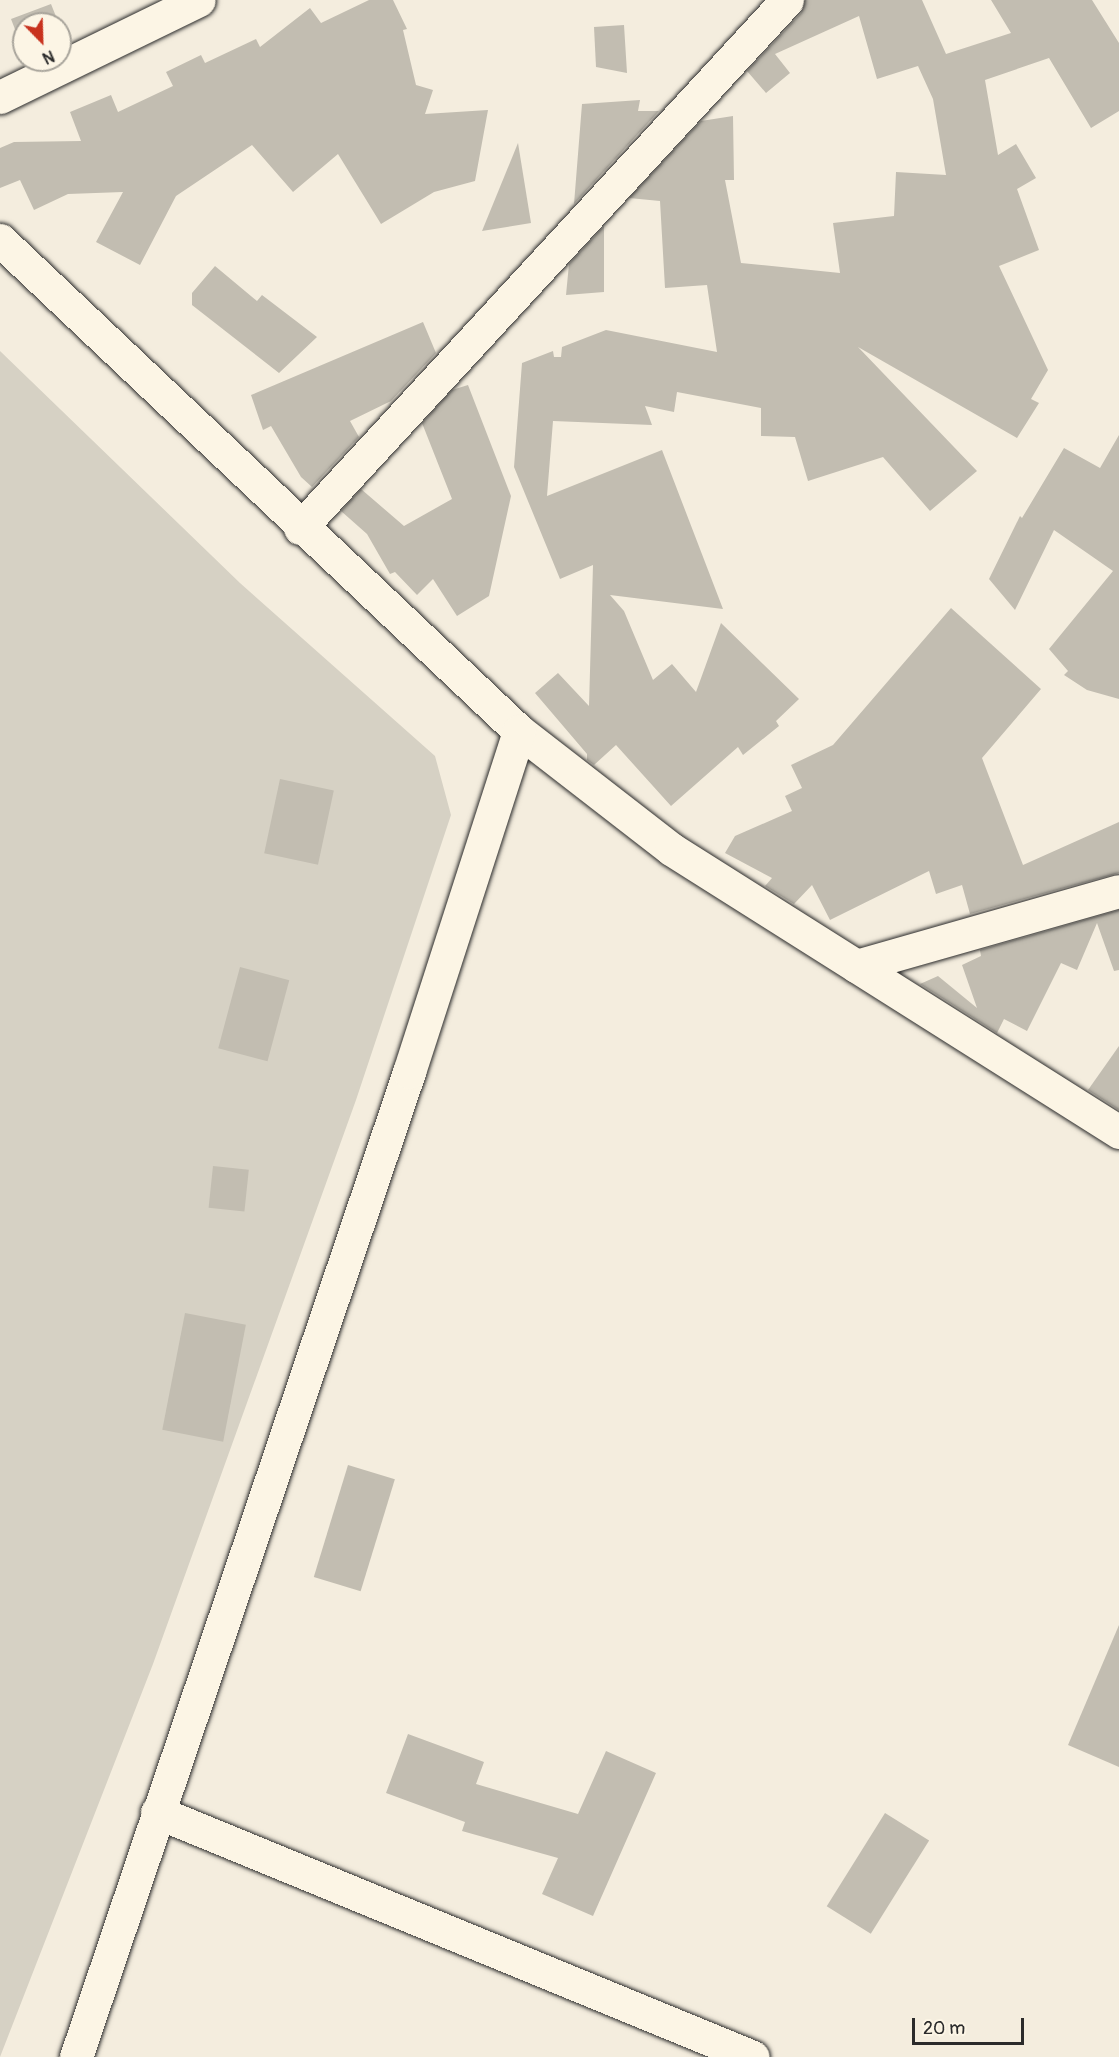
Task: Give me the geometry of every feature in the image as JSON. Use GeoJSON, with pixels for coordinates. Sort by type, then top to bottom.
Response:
{"type":"FeatureCollection","features":[{"type":"Feature","properties":{"kind":"street"},"geometry":{"type":"LineString","coordinates":[[0,97],[199,0]]}},
{"type":"Feature","properties":{"kind":"street"},"geometry":{"type":"LineString","coordinates":[[300,528],[787,0]]}},
{"type":"Feature","properties":{"kind":"street"},"geometry":{"type":"LineString","coordinates":[[0,240],[300,528],[519,731],[671,849],[1119,1132]]}},
{"type":"Feature","properties":{"kind":"street"},"geometry":{"type":"LineString","coordinates":[[76,2057],[409,1072],[519,731]]}},
{"type":"Feature","properties":{"kind":"street"},"geometry":{"type":"LineString","coordinates":[[856,966],[1119,891]]}},
{"type":"Feature","properties":{"kind":"street"},"geometry":{"type":"LineString","coordinates":[[157,1812],[753,2057]]}},
{"type":"Feature","properties":{"kind":"shaded area"},"geometry":{"type":"Polygon","coordinates":[[[0,351],[240,583],[435,756],[451,815],[356,1100],[153,1664],[0,2057],[0,351]]]}},
{"type":"Feature","properties":{"kind":"building"},"geometry":{"type":"Polygon","coordinates":[[[369,0],[393,0],[407,29],[403,30],[416,85],[433,90],[425,114],[488,110],[475,181],[434,192],[381,224],[338,154],[293,192],[252,145],[176,196],[140,265],[96,242],[123,192],[68,194],[34,210],[20,180],[0,188],[0,148],[14,142],[81,141],[70,112],[111,95],[118,112],[173,86],[166,72],[201,55],[205,63],[256,39],[260,47],[310,8],[321,23],[369,0]]]}},
{"type":"Feature","properties":{"kind":"building"},"geometry":{"type":"Polygon","coordinates":[[[805,0],[922,0],[946,54],[1011,33],[991,0],[1092,0],[1119,43],[1119,111],[1091,128],[1049,58],[985,80],[998,155],[1016,144],[1036,178],[1017,189],[1039,250],[999,266],[1048,370],[1031,399],[1039,403],[1017,438],[858,347],[977,471],[930,511],[883,457],[808,481],[795,437],[761,436],[761,408],[677,392],[674,412],[645,406],[652,425],[553,421],[547,496],[662,450],[723,609],[610,595],[624,611],[653,680],[672,664],[696,692],[721,623],[799,699],[776,721],[779,726],[743,755],[738,747],[671,806],[616,745],[594,765],[587,760],[587,754],[535,693],[558,673],[589,706],[593,565],[560,579],[514,467],[522,363],[553,351],[554,357],[561,357],[562,347],[606,330],[717,352],[707,285],[665,288],[660,201],[629,198],[701,121],[733,116],[734,180],[725,180],[741,263],[840,273],[833,223],[894,216],[896,172],[946,175],[933,99],[918,66],[877,79],[859,16],[775,54],[790,73],[766,93],[747,71],[801,13],[805,0]]]}},
{"type":"Feature","properties":{"kind":"building"},"geometry":{"type":"Polygon","coordinates":[[[51,4],[54,12],[30,12],[51,4]]]}},
{"type":"Feature","properties":{"kind":"building"},"geometry":{"type":"Polygon","coordinates":[[[624,25],[627,73],[596,67],[594,27],[624,25]]]}},
{"type":"Feature","properties":{"kind":"building"},"geometry":{"type":"Polygon","coordinates":[[[640,100],[638,111],[659,111],[574,204],[582,104],[640,100]]]}},
{"type":"Feature","properties":{"kind":"building"},"geometry":{"type":"Polygon","coordinates":[[[518,143],[531,223],[482,231],[518,143]]]}},
{"type":"Feature","properties":{"kind":"building"},"geometry":{"type":"Polygon","coordinates":[[[604,226],[604,292],[566,295],[569,264],[604,226]]]}},
{"type":"Feature","properties":{"kind":"building"},"geometry":{"type":"Polygon","coordinates":[[[215,266],[257,301],[262,295],[317,337],[279,373],[192,305],[192,293],[215,266]]]}},
{"type":"Feature","properties":{"kind":"building"},"geometry":{"type":"Polygon","coordinates":[[[423,322],[436,353],[391,401],[350,421],[359,437],[312,487],[301,477],[271,426],[263,430],[251,395],[423,322]]]}},
{"type":"Feature","properties":{"kind":"building"},"geometry":{"type":"Polygon","coordinates":[[[468,385],[511,496],[489,596],[457,616],[433,579],[417,595],[395,572],[390,574],[367,534],[341,511],[361,489],[404,526],[452,499],[422,423],[452,390],[468,385]]]}},
{"type":"Feature","properties":{"kind":"building"},"geometry":{"type":"Polygon","coordinates":[[[1119,435],[1119,699],[1087,690],[1064,675],[1068,671],[1049,649],[1113,571],[1054,530],[1015,610],[989,579],[1020,516],[1022,518],[1064,448],[1100,468],[1119,435]]]}},
{"type":"Feature","properties":{"kind":"building"},"geometry":{"type":"Polygon","coordinates":[[[951,608],[1041,689],[982,758],[1023,865],[1119,822],[1119,873],[970,914],[962,885],[936,894],[929,871],[830,920],[812,885],[794,904],[765,886],[772,878],[725,853],[735,836],[792,811],[785,796],[802,788],[791,765],[833,745],[951,608]]]}},
{"type":"Feature","properties":{"kind":"building"},"geometry":{"type":"Polygon","coordinates":[[[280,779],[334,790],[318,865],[264,853],[280,779]]]}},
{"type":"Feature","properties":{"kind":"building"},"geometry":{"type":"Polygon","coordinates":[[[1119,910],[1119,970],[1114,971],[1097,923],[1077,970],[1061,963],[1027,1031],[1004,1019],[997,1033],[920,984],[938,976],[977,1008],[962,965],[981,956],[980,950],[1119,910]]]}},
{"type":"Feature","properties":{"kind":"building"},"geometry":{"type":"Polygon","coordinates":[[[240,967],[289,980],[268,1061],[218,1048],[240,967]]]}},
{"type":"Feature","properties":{"kind":"building"},"geometry":{"type":"Polygon","coordinates":[[[1119,1046],[1119,1110],[1088,1090],[1119,1046]]]}},
{"type":"Feature","properties":{"kind":"building"},"geometry":{"type":"Polygon","coordinates":[[[213,1166],[249,1170],[244,1212],[209,1208],[213,1166]]]}},
{"type":"Feature","properties":{"kind":"building"},"geometry":{"type":"Polygon","coordinates":[[[185,1313],[246,1325],[223,1442],[162,1430],[185,1313]]]}},
{"type":"Feature","properties":{"kind":"building"},"geometry":{"type":"Polygon","coordinates":[[[348,1465],[395,1479],[361,1591],[314,1577],[348,1465]]]}},
{"type":"Feature","properties":{"kind":"building"},"geometry":{"type":"Polygon","coordinates":[[[1119,1625],[1119,1767],[1068,1745],[1119,1625]]]}},
{"type":"Feature","properties":{"kind":"building"},"geometry":{"type":"Polygon","coordinates":[[[408,1734],[484,1762],[476,1784],[578,1814],[606,1751],[656,1773],[593,1916],[542,1894],[558,1858],[462,1831],[465,1822],[386,1793],[408,1734]]]}},
{"type":"Feature","properties":{"kind":"building"},"geometry":{"type":"Polygon","coordinates":[[[885,1813],[929,1841],[871,1934],[827,1906],[885,1813]]]}}]}
